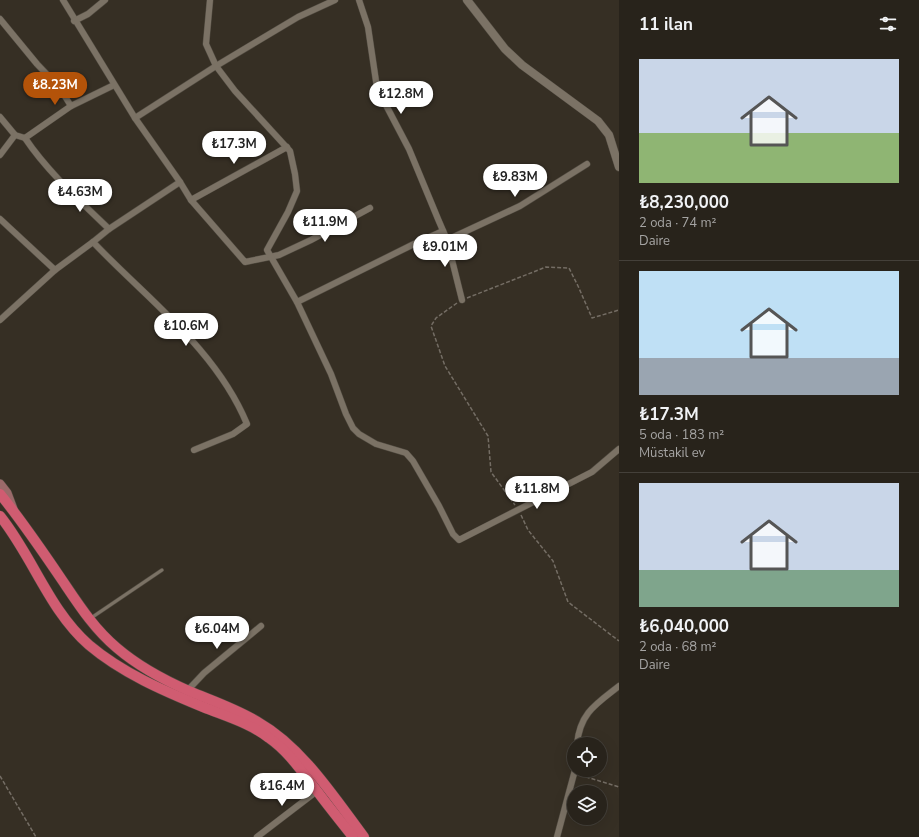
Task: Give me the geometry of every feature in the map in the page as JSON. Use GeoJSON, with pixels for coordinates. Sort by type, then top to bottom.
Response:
{"type":"FeatureCollection","features":[{"type":"Feature","properties":{"kind":"highway"},"geometry":{"type":"LineString","coordinates":[[0,494],[89,619],[102,634],[140,666],[188,690],[228,706],[258,721],[278,734],[294,748],[364,837]]}},
{"type":"Feature","properties":{"kind":"highway"},"geometry":{"type":"LineString","coordinates":[[0,516],[26,554],[58,609],[72,628],[89,645],[113,663],[138,678],[184,700],[244,724],[268,737],[286,751],[353,837]]}},
{"type":"Feature","properties":{"kind":"main road"},"geometry":{"type":"LineString","coordinates":[[0,484],[7,493],[13,511]]}},
{"type":"Feature","properties":{"kind":"street"},"geometry":{"type":"LineString","coordinates":[[63,0],[74,21],[134,118],[180,182],[191,200],[245,262],[279,255],[311,240],[370,208]]}},
{"type":"Feature","properties":{"kind":"street"},"geometry":{"type":"LineString","coordinates":[[74,21],[88,14],[105,0]]}},
{"type":"Feature","properties":{"kind":"street"},"geometry":{"type":"LineString","coordinates":[[210,0],[206,44],[216,66],[235,91],[290,151],[296,174],[297,191],[288,212],[267,250],[297,302],[332,374],[346,414],[353,428],[359,434],[376,444],[406,453],[439,506],[453,534],[459,540],[592,472],[619,449]]}},
{"type":"Feature","properties":{"kind":"street"},"geometry":{"type":"LineString","coordinates":[[134,118],[216,66],[298,17],[335,0]]}},
{"type":"Feature","properties":{"kind":"street"},"geometry":{"type":"LineString","coordinates":[[359,0],[368,27],[377,88],[409,148],[447,240],[462,300]]}},
{"type":"Feature","properties":{"kind":"street"},"geometry":{"type":"LineString","coordinates":[[467,0],[504,49],[522,65],[598,121],[609,135],[619,167]]}},
{"type":"Feature","properties":{"kind":"street"},"geometry":{"type":"LineString","coordinates":[[0,19],[37,64],[59,87],[71,106]]}},
{"type":"Feature","properties":{"kind":"street"},"geometry":{"type":"LineString","coordinates":[[25,138],[71,106],[114,85]]}},
{"type":"Feature","properties":{"kind":"street"},"geometry":{"type":"LineString","coordinates":[[0,118],[15,135],[25,138],[64,184],[108,229]]}},
{"type":"Feature","properties":{"kind":"street"},"geometry":{"type":"LineString","coordinates":[[0,156],[15,135]]}},
{"type":"Feature","properties":{"kind":"street"},"geometry":{"type":"LineString","coordinates":[[191,200],[287,146]]}},
{"type":"Feature","properties":{"kind":"street"},"geometry":{"type":"LineString","coordinates":[[447,240],[520,206],[586,164]]}},
{"type":"Feature","properties":{"kind":"street"},"geometry":{"type":"LineString","coordinates":[[0,320],[55,270],[108,229],[180,182]]}},
{"type":"Feature","properties":{"kind":"street"},"geometry":{"type":"LineString","coordinates":[[0,219],[55,270]]}},
{"type":"Feature","properties":{"kind":"street"},"geometry":{"type":"LineString","coordinates":[[297,302],[443,231]]}},
{"type":"Feature","properties":{"kind":"street"},"geometry":{"type":"LineString","coordinates":[[93,242],[184,331],[216,368],[233,395],[242,413],[247,424],[233,434],[194,450]]}},
{"type":"Feature","properties":{"kind":"street"},"geometry":{"type":"LineString","coordinates":[[188,690],[204,673],[261,626]]}},
{"type":"Feature","properties":{"kind":"street"},"geometry":{"type":"LineString","coordinates":[[578,737],[578,730],[594,706],[619,686]]}},
{"type":"Feature","properties":{"kind":"street"},"geometry":{"type":"LineString","coordinates":[[557,837],[574,777]]}},
{"type":"Feature","properties":{"kind":"street"},"geometry":{"type":"LineString","coordinates":[[260,836],[317,790]]}},
{"type":"Feature","properties":{"kind":"lane"},"geometry":{"type":"LineString","coordinates":[[89,619],[162,570]]}},
{"type":"Feature","properties":{"kind":"path"},"geometry":{"type":"LineString","coordinates":[[619,310],[592,318],[569,268],[546,267],[462,300],[436,318],[431,326],[445,366],[488,436],[491,472],[518,510],[528,530],[553,561],[568,602],[619,641]]}},
{"type":"Feature","properties":{"kind":"path"},"geometry":{"type":"LineString","coordinates":[[0,776],[36,837]]}},
{"type":"Feature","properties":{"kind":"path"},"geometry":{"type":"LineString","coordinates":[[590,777],[619,787]]}}]}
